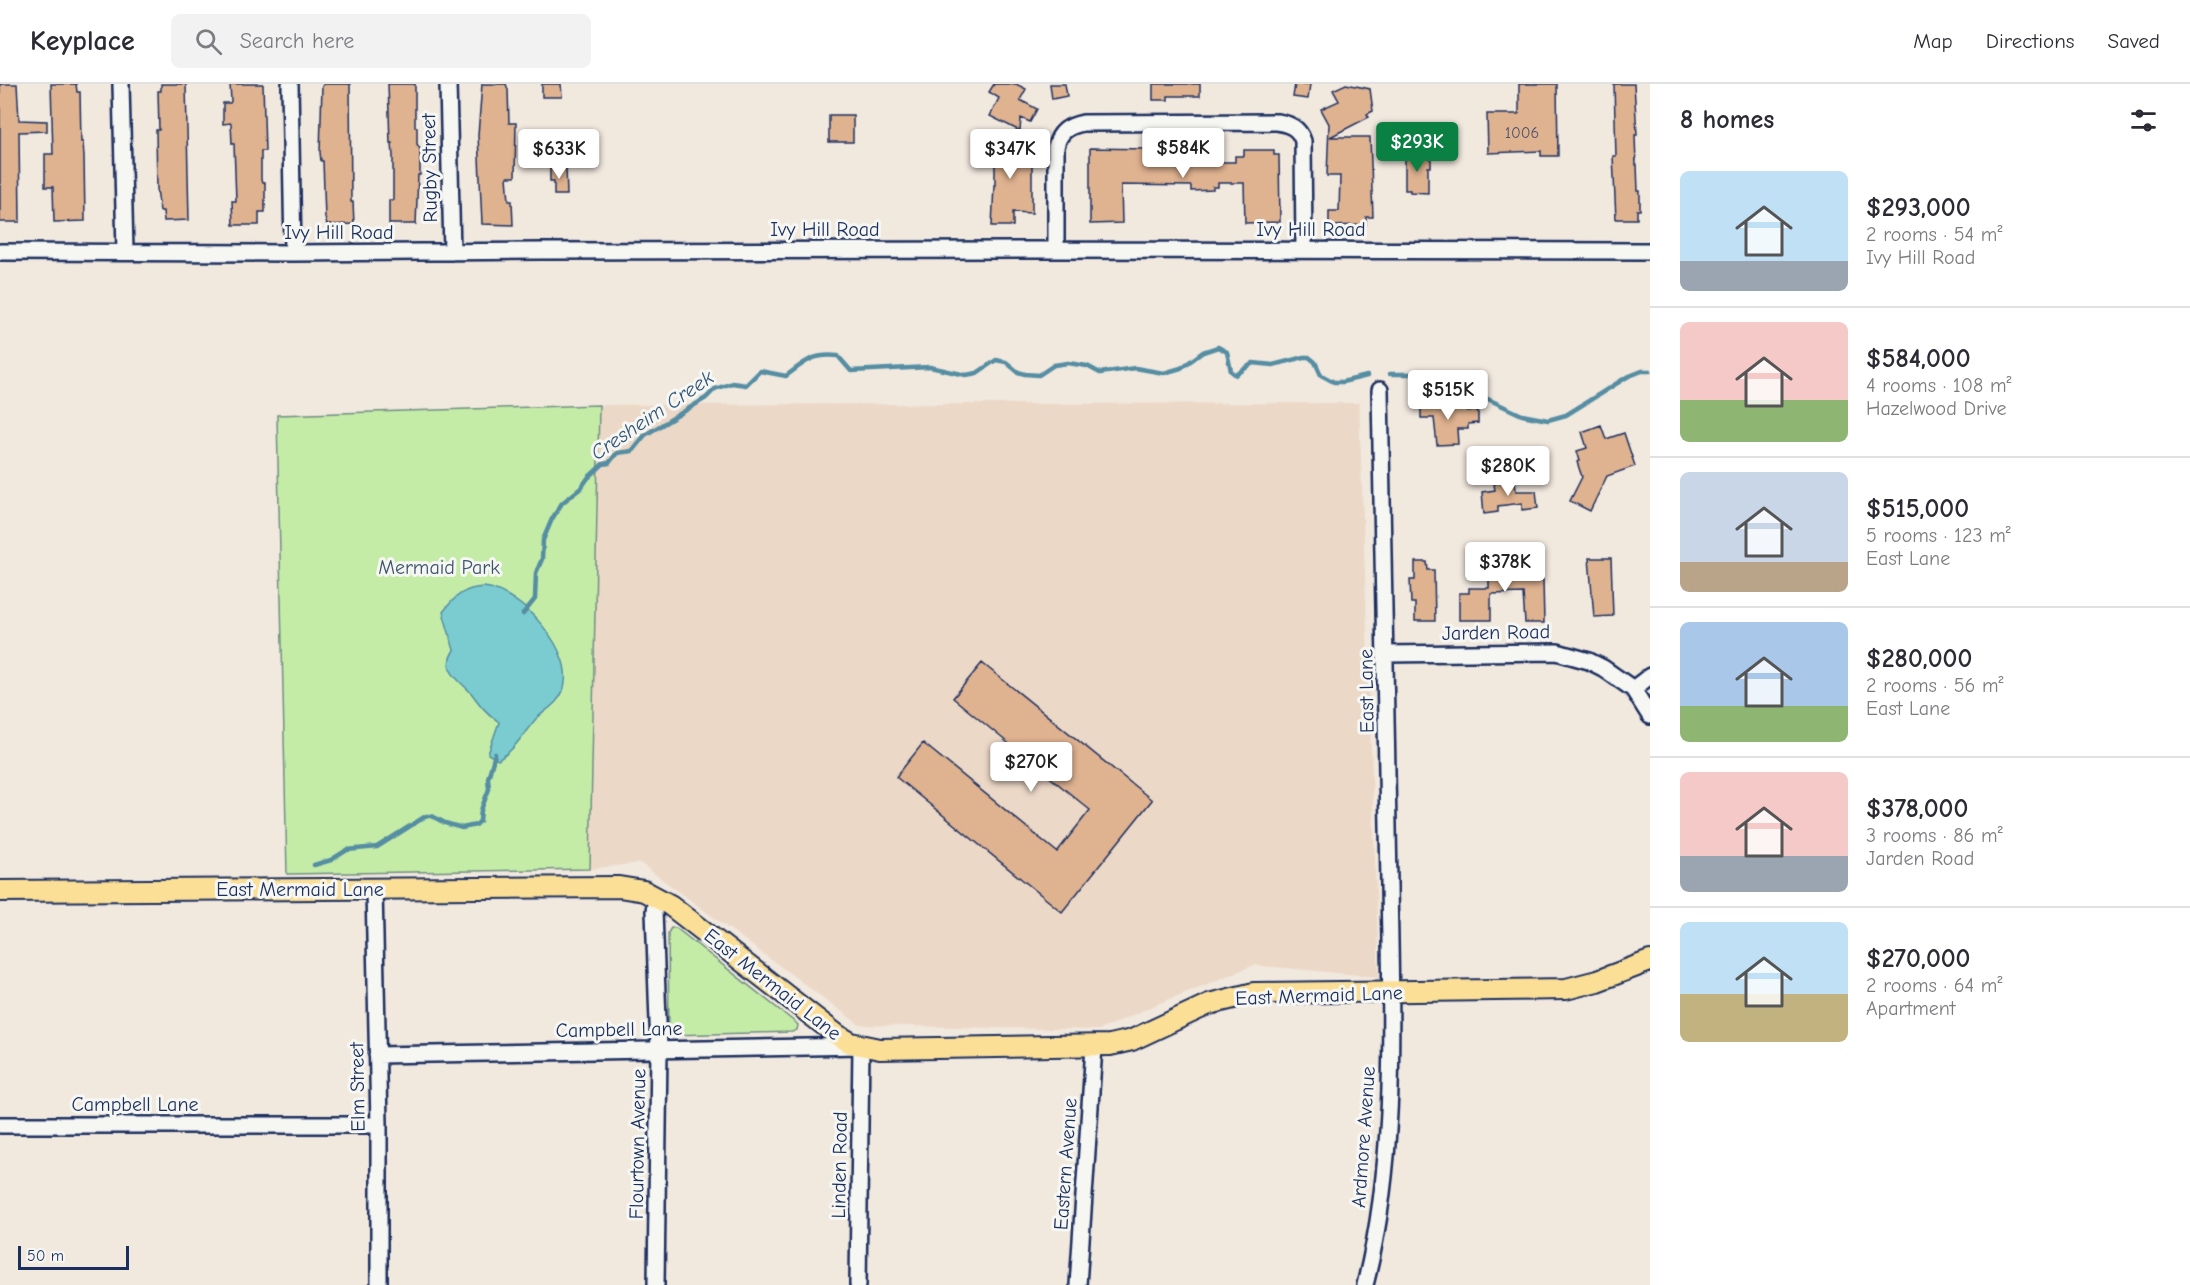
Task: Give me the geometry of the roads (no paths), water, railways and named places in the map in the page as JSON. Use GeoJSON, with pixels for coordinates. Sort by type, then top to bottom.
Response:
{"type":"FeatureCollection","features":[{"type":"Feature","properties":{"kind":"main road","name":"East Mermaid Lane"},"geometry":{"type":"LineString","coordinates":[[0,891],[619,887],[635,889],[656,897],[690,920],[826,1028],[845,1040],[861,1046],[880,1049],[1094,1047],[1132,1040],[1209,1004],[1239,995],[1284,992],[1566,989],[1598,981],[1650,961]]}},
{"type":"Feature","properties":{"kind":"street"},"geometry":{"type":"LineString","coordinates":[[121,84],[125,252]]}},
{"type":"Feature","properties":{"kind":"street"},"geometry":{"type":"LineString","coordinates":[[290,84],[293,253]]}},
{"type":"Feature","properties":{"kind":"street","name":"Rugby Street"},"geometry":{"type":"LineString","coordinates":[[448,84],[452,252]]}},
{"type":"Feature","properties":{"kind":"street"},"geometry":{"type":"LineString","coordinates":[[1056,249],[1056,147],[1060,135],[1070,127],[1083,123],[1277,122],[1297,129],[1303,141],[1304,250]]}},
{"type":"Feature","properties":{"kind":"street","name":"Ivy Hill Road"},"geometry":{"type":"LineString","coordinates":[[0,252],[293,253],[1056,249],[1650,251]]}},
{"type":"Feature","properties":{"kind":"street","name":"East Lane"},"geometry":{"type":"LineString","coordinates":[[1380,390],[1390,991]]}},
{"type":"Feature","properties":{"kind":"street","name":"Jarden Road"},"geometry":{"type":"LineString","coordinates":[[1386,654],[1557,652],[1589,661],[1633,689]]}},
{"type":"Feature","properties":{"kind":"street"},"geometry":{"type":"LineString","coordinates":[[1650,675],[1633,689],[1650,716]]}},
{"type":"Feature","properties":{"kind":"street","name":"Elm Street"},"geometry":{"type":"LineString","coordinates":[[374,889],[379,1125],[379,1285]]}},
{"type":"Feature","properties":{"kind":"street","name":"Flourtown Avenue"},"geometry":{"type":"LineString","coordinates":[[656,897],[654,911],[659,1049],[656,1285]]}},
{"type":"Feature","properties":{"kind":"street","name":"Ardmore Avenue"},"geometry":{"type":"LineString","coordinates":[[1365,1285],[1377,1228],[1384,1170],[1390,1068],[1390,991]]}},
{"type":"Feature","properties":{"kind":"street","name":"Campbell Lane"},"geometry":{"type":"LineString","coordinates":[[377,1055],[861,1046]]}},
{"type":"Feature","properties":{"kind":"street","name":"Linden Road"},"geometry":{"type":"LineString","coordinates":[[858,1285],[861,1046]]}},
{"type":"Feature","properties":{"kind":"street","name":"Eastern Avenue"},"geometry":{"type":"LineString","coordinates":[[1078,1285],[1094,1047]]}},
{"type":"Feature","properties":{"kind":"street","name":"Campbell Lane"},"geometry":{"type":"LineString","coordinates":[[0,1125],[379,1125]]}},
{"type":"Feature","properties":{"kind":"water"},"geometry":{"type":"Polygon","coordinates":[[[484,587],[514,599],[543,626],[562,659],[565,675],[563,691],[558,700],[535,720],[509,752],[498,760],[488,754],[499,722],[453,675],[449,664],[454,650],[443,612],[460,594],[484,587]]]}},
{"type":"Feature","properties":{"kind":"waterway","name":"Cresheim Creek"},"geometry":{"type":"LineString","coordinates":[[523,614],[535,599],[536,573],[542,559],[543,540],[562,503],[581,488],[603,464],[609,463],[617,453],[632,451],[645,435],[706,398],[715,389],[732,383],[746,385],[760,371],[786,376],[816,357],[829,355],[838,356],[851,371],[930,367],[966,375],[977,373],[996,360],[1006,362],[1018,372],[1025,374],[1039,375],[1054,365],[1068,363],[1087,366],[1100,373],[1135,368],[1164,373],[1181,368],[1203,352],[1218,347],[1227,352],[1231,371],[1236,375],[1253,363],[1273,365],[1309,357],[1315,362],[1321,375],[1334,382],[1367,376]]}},
{"type":"Feature","properties":{"kind":"waterway","name":"Cresheim Creek"},"geometry":{"type":"LineString","coordinates":[[1390,374],[1414,374],[1429,379],[1447,380],[1522,415],[1548,420],[1566,415],[1627,377],[1642,371],[1650,371]]}},
{"type":"Feature","properties":{"kind":"waterway","name":"Cresheim Creek"},"geometry":{"type":"LineString","coordinates":[[314,865],[331,860],[347,850],[377,847],[426,816],[432,816],[462,828],[476,825],[480,821],[481,810],[489,789],[488,778],[495,754]]}},
{"type":"Feature","properties":{"kind":"park label","name":"Mermaid Park"},"geometry":{"type":"Point","coordinates":[439,567]}}]}
